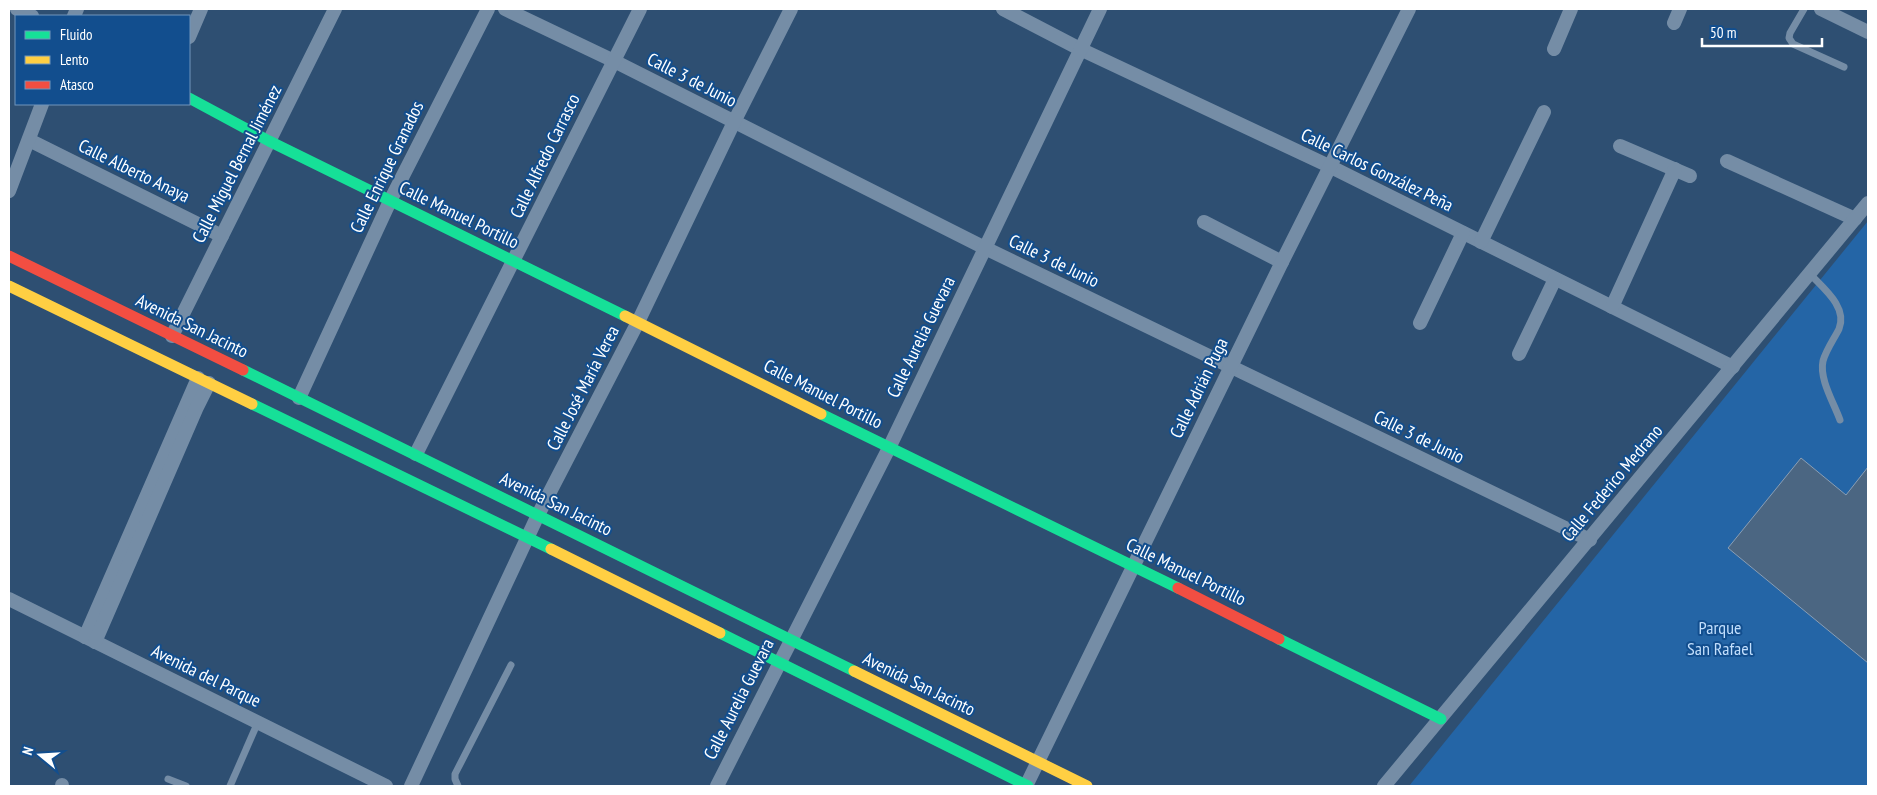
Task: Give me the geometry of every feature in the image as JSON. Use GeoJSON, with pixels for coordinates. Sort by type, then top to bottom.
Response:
{"type":"FeatureCollection","features":[{"type":"Feature","properties":{"kind":"main road","name":"Calle Manuel Portillo"},"geometry":{"type":"LineString","coordinates":[[190,99],[269,141],[514,263],[638,322],[888,448],[1133,566],[1441,719]]}},
{"type":"Feature","properties":{"kind":"main road","name":"Avenida San Jacinto"},"geometry":{"type":"LineString","coordinates":[[9,256],[416,454],[1087,786]]}},
{"type":"Feature","properties":{"kind":"main road"},"geometry":{"type":"LineString","coordinates":[[9,286],[527,537],[1027,786]]}},
{"type":"Feature","properties":{"kind":"street"},"geometry":{"type":"LineString","coordinates":[[17,9],[30,15]]}},
{"type":"Feature","properties":{"kind":"street"},"geometry":{"type":"LineString","coordinates":[[190,35],[201,9]]}},
{"type":"Feature","properties":{"kind":"street","name":"Calle Miguel Bernal Jiménez"},"geometry":{"type":"LineString","coordinates":[[172,336],[336,9]]}},
{"type":"Feature","properties":{"kind":"street","name":"Calle Enrique Granados"},"geometry":{"type":"LineString","coordinates":[[300,398],[390,201],[488,9]]}},
{"type":"Feature","properties":{"kind":"street","name":"Calle 3 de Junio"},"geometry":{"type":"LineString","coordinates":[[505,9],[614,61],[985,248],[1590,540]]}},
{"type":"Feature","properties":{"kind":"street","name":"Calle Alfredo Carrasco"},"geometry":{"type":"LineString","coordinates":[[416,454],[514,263],[640,9]]}},
{"type":"Feature","properties":{"kind":"street","name":"Calle José María Verea"},"geometry":{"type":"LineString","coordinates":[[411,786],[527,537],[638,322],[734,122],[791,9]]}},
{"type":"Feature","properties":{"kind":"street","name":"Calle Carlos González Peña"},"geometry":{"type":"LineString","coordinates":[[1003,9],[1080,49],[1330,166],[1733,367]]}},
{"type":"Feature","properties":{"kind":"street","name":"Calle Aurelia Guevara"},"geometry":{"type":"LineString","coordinates":[[717,786],[888,448],[1100,9]]}},
{"type":"Feature","properties":{"kind":"street","name":"Calle Adrián Puga"},"geometry":{"type":"LineString","coordinates":[[1027,786],[1282,262],[1409,9]]}},
{"type":"Feature","properties":{"kind":"street"},"geometry":{"type":"LineString","coordinates":[[1554,49],[1571,9]]}},
{"type":"Feature","properties":{"kind":"street"},"geometry":{"type":"LineString","coordinates":[[1674,23],[1680,9]]}},
{"type":"Feature","properties":{"kind":"street"},"geometry":{"type":"LineString","coordinates":[[1821,9],[1868,32]]}},
{"type":"Feature","properties":{"kind":"street"},"geometry":{"type":"LineString","coordinates":[[9,191],[42,105]]}},
{"type":"Feature","properties":{"kind":"street"},"geometry":{"type":"LineString","coordinates":[[1481,242],[1544,112]]}},
{"type":"Feature","properties":{"kind":"street","name":"Calle Alberto Anaya"},"geometry":{"type":"LineString","coordinates":[[29,140],[222,236]]}},
{"type":"Feature","properties":{"kind":"street"},"geometry":{"type":"LineString","coordinates":[[1620,146],[1690,176]]}},
{"type":"Feature","properties":{"kind":"street"},"geometry":{"type":"LineString","coordinates":[[1728,161],[1855,219]]}},
{"type":"Feature","properties":{"kind":"street"},"geometry":{"type":"LineString","coordinates":[[1612,307],[1675,168]]}},
{"type":"Feature","properties":{"kind":"street","name":"Calle Federico Medrano"},"geometry":{"type":"LineString","coordinates":[[1384,786],[1868,203]]}},
{"type":"Feature","properties":{"kind":"street"},"geometry":{"type":"LineString","coordinates":[[1204,222],[1282,262]]}},
{"type":"Feature","properties":{"kind":"street"},"geometry":{"type":"LineString","coordinates":[[1420,323],[1463,233]]}},
{"type":"Feature","properties":{"kind":"street"},"geometry":{"type":"LineString","coordinates":[[1519,354],[1555,279]]}},
{"type":"Feature","properties":{"kind":"street"},"geometry":{"type":"LineString","coordinates":[[90,640],[203,380]]}},
{"type":"Feature","properties":{"kind":"street","name":"Avenida del Parque"},"geometry":{"type":"LineString","coordinates":[[9,599],[386,786]]}},
{"type":"Feature","properties":{"kind":"lane"},"geometry":{"type":"LineString","coordinates":[[1804,9],[1790,33],[1789,38],[1793,44],[1844,67]]}},
{"type":"Feature","properties":{"kind":"lane"},"geometry":{"type":"LineString","coordinates":[[1810,274],[1837,304],[1840,314],[1840,326],[1823,361],[1824,380],[1840,420]]}},
{"type":"Feature","properties":{"kind":"lane"},"geometry":{"type":"LineString","coordinates":[[458,786],[455,774],[511,665]]}},
{"type":"Feature","properties":{"kind":"lane"},"geometry":{"type":"LineString","coordinates":[[230,786],[258,722]]}},
{"type":"Feature","properties":{"kind":"lane"},"geometry":{"type":"LineString","coordinates":[[168,779],[186,786]]}},
{"type":"Feature","properties":{"kind":"green space","name":"Parque San Rafael"},"geometry":{"type":"Polygon","coordinates":[[[1868,221],[1868,786],[1409,786],[1868,221]]]}},
{"type":"Feature","properties":{"kind":"building"},"geometry":{"type":"Polygon","coordinates":[[[1801,458],[1846,495],[1868,467],[1868,663],[1728,548],[1801,458]]]}},
{"type":"Feature","properties":{"kind":"traffic: fast"},"geometry":{"type":"LineString","coordinates":[[190,99],[269,141],[625,316]]}},
{"type":"Feature","properties":{"kind":"traffic: fast"},"geometry":{"type":"LineString","coordinates":[[243,370],[854,671]]}},
{"type":"Feature","properties":{"kind":"traffic: fast"},"geometry":{"type":"LineString","coordinates":[[252,404],[551,549]]}},
{"type":"Feature","properties":{"kind":"traffic: fast"},"geometry":{"type":"LineString","coordinates":[[821,414],[1178,588]]}},
{"type":"Feature","properties":{"kind":"traffic: fast"},"geometry":{"type":"LineString","coordinates":[[720,633],[1028,786]]}},
{"type":"Feature","properties":{"kind":"traffic: fast"},"geometry":{"type":"LineString","coordinates":[[1279,639],[1441,719]]}},
{"type":"Feature","properties":{"kind":"traffic: slow"},"geometry":{"type":"LineString","coordinates":[[9,286],[252,404]]}},
{"type":"Feature","properties":{"kind":"traffic: slow"},"geometry":{"type":"LineString","coordinates":[[625,316],[821,414]]}},
{"type":"Feature","properties":{"kind":"traffic: slow"},"geometry":{"type":"LineString","coordinates":[[551,549],[720,633]]}},
{"type":"Feature","properties":{"kind":"traffic: slow"},"geometry":{"type":"LineString","coordinates":[[854,671],[1087,786]]}},
{"type":"Feature","properties":{"kind":"traffic: jam"},"geometry":{"type":"LineString","coordinates":[[9,256],[243,370]]}},
{"type":"Feature","properties":{"kind":"traffic: jam"},"geometry":{"type":"LineString","coordinates":[[1178,588],[1279,639]]}}]}
